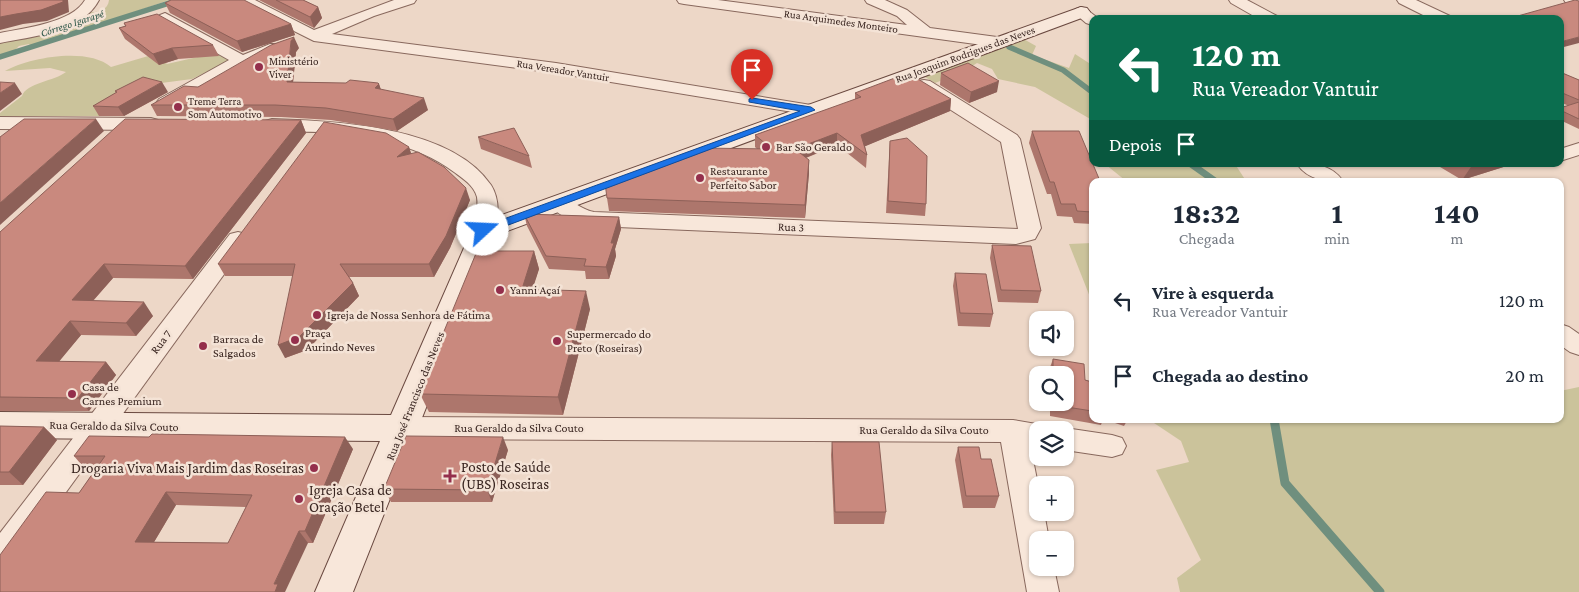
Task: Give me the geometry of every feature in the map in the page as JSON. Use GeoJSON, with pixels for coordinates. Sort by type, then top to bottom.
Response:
{"type":"FeatureCollection","features":[{"type":"Feature","properties":{"kind":"street"},"geometry":{"type":"LineString","coordinates":[[0,38],[52,26],[75,17],[90,6],[92,0]]}},
{"type":"Feature","properties":{"kind":"street"},"geometry":{"type":"LineString","coordinates":[[243,0],[314,36]]}},
{"type":"Feature","properties":{"kind":"street"},"geometry":{"type":"LineString","coordinates":[[105,143],[128,124],[242,61],[262,52],[314,36],[369,13],[409,0]]}},
{"type":"Feature","properties":{"kind":"street","name":"Rua Arquimedes Monteiro"},"geometry":{"type":"LineString","coordinates":[[684,0],[997,42]]}},
{"type":"Feature","properties":{"kind":"street"},"geometry":{"type":"LineString","coordinates":[[872,0],[902,14],[926,33]]}},
{"type":"Feature","properties":{"kind":"street"},"geometry":{"type":"LineString","coordinates":[[892,0],[902,14]]}},
{"type":"Feature","properties":{"kind":"street"},"geometry":{"type":"LineString","coordinates":[[1062,0],[1087,16]]}},
{"type":"Feature","properties":{"kind":"street"},"geometry":{"type":"LineString","coordinates":[[1236,0],[1264,15]]}},
{"type":"Feature","properties":{"kind":"street"},"geometry":{"type":"LineString","coordinates":[[1404,0],[1436,15]]}},
{"type":"Feature","properties":{"kind":"street"},"geometry":{"type":"LineString","coordinates":[[1571,0],[1579,3]]}},
{"type":"Feature","properties":{"kind":"street","name":"Rua Joaquim Rodrigues das Neves"},"geometry":{"type":"LineString","coordinates":[[483,230],[997,42],[1087,16]]}},
{"type":"Feature","properties":{"kind":"street"},"geometry":{"type":"LineString","coordinates":[[165,18],[242,61]]}},
{"type":"Feature","properties":{"kind":"street","name":"Rua Vereador Vantuir"},"geometry":{"type":"LineString","coordinates":[[314,36],[556,68],[811,110]]}},
{"type":"Feature","properties":{"kind":"street","name":"Rua 3"},"geometry":{"type":"LineString","coordinates":[[559,203],[579,216],[594,219],[1016,237],[1027,234],[1030,228],[1010,140],[907,74]]}},
{"type":"Feature","properties":{"kind":"street"},"geometry":{"type":"LineString","coordinates":[[0,123],[168,124]]}},
{"type":"Feature","properties":{"kind":"street","name":"Rua José Francisco das Neves"},"geometry":{"type":"LineString","coordinates":[[257,125],[323,126],[364,131],[407,142],[438,153],[462,166],[479,182],[487,197],[483,230],[334,592]]}},
{"type":"Feature","properties":{"kind":"street"},"geometry":{"type":"LineString","coordinates":[[306,149],[323,126]]}},
{"type":"Feature","properties":{"kind":"street"},"geometry":{"type":"LineString","coordinates":[[1564,154],[1579,149]]}},
{"type":"Feature","properties":{"kind":"street"},"geometry":{"type":"LineString","coordinates":[[1312,167],[1328,178]]}},
{"type":"Feature","properties":{"kind":"street","name":"Rua 7"},"geometry":{"type":"LineString","coordinates":[[0,558],[253,219]]}},
{"type":"Feature","properties":{"kind":"street"},"geometry":{"type":"LineString","coordinates":[[1564,336],[1579,346]]}},
{"type":"Feature","properties":{"kind":"street","name":"Rua Geraldo da Silva Couto"},"geometry":{"type":"LineString","coordinates":[[0,425],[1025,433]]}},
{"type":"Feature","properties":{"kind":"street"},"geometry":{"type":"LineString","coordinates":[[1025,433],[1035,531]]}},
{"type":"Feature","properties":{"kind":"street"},"geometry":{"type":"LineString","coordinates":[[1074,440],[1112,446]]}},
{"type":"Feature","properties":{"kind":"street"},"geometry":{"type":"LineString","coordinates":[[1040,576],[1043,592]]}},
{"type":"Feature","properties":{"kind":"shaded area"},"geometry":{"type":"Polygon","coordinates":[[[109,0],[169,0],[42,44],[19,46],[15,50],[0,56],[0,43],[87,12],[104,9],[109,0]]]}},
{"type":"Feature","properties":{"kind":"shaded area"},"geometry":{"type":"Polygon","coordinates":[[[1020,37],[1036,46],[1032,55],[1069,68],[1075,54],[1089,63],[1089,118],[1035,87],[998,79],[992,69],[977,63],[963,72],[935,83],[920,74],[1020,37]]]}},
{"type":"Feature","properties":{"kind":"shaded area"},"geometry":{"type":"Polygon","coordinates":[[[215,53],[231,60],[192,79],[146,85],[100,116],[0,116],[0,113],[29,88],[66,72],[50,68],[5,71],[29,62],[43,58],[74,56],[88,57],[101,61],[111,67],[155,54],[167,64],[215,53]]]}},
{"type":"Feature","properties":{"kind":"shaded area"},"geometry":{"type":"Polygon","coordinates":[[[1109,167],[1237,167],[1244,178],[1122,178],[1109,167]]]}},
{"type":"Feature","properties":{"kind":"shaded area"},"geometry":{"type":"Polygon","coordinates":[[[1089,243],[1089,294],[1069,244],[1089,243]]]}},
{"type":"Feature","properties":{"kind":"shaded area"},"geometry":{"type":"Polygon","coordinates":[[[1579,387],[1579,592],[1180,592],[1177,578],[1201,560],[1156,470],[1189,462],[1181,441],[1154,423],[1564,423],[1564,390],[1579,387]]]}},
{"type":"Feature","properties":{"kind":"building"},"geometry":{"type":"Polygon","coordinates":[[[0,0],[63,0],[63,2],[41,10],[0,17],[0,0]]]}},
{"type":"Feature","properties":{"kind":"building"},"geometry":{"type":"Polygon","coordinates":[[[171,0],[244,0],[291,24],[237,41],[165,3],[171,0]]]}},
{"type":"Feature","properties":{"kind":"building"},"geometry":{"type":"Polygon","coordinates":[[[276,0],[303,0],[318,7],[310,17],[276,0]]]}},
{"type":"Feature","properties":{"kind":"building"},"geometry":{"type":"Polygon","coordinates":[[[1575,0],[1579,1],[1579,37],[1564,41],[1564,15],[1521,15],[1575,0]]]}},
{"type":"Feature","properties":{"kind":"building"},"geometry":{"type":"Polygon","coordinates":[[[157,14],[213,45],[172,48],[153,54],[119,28],[126,26],[124,23],[157,14]]]}},
{"type":"Feature","properties":{"kind":"building"},"geometry":{"type":"Polygon","coordinates":[[[294,37],[291,41],[287,82],[346,83],[350,80],[378,83],[375,88],[424,98],[393,119],[326,108],[275,105],[151,105],[184,86],[198,87],[271,45],[294,37]]]}},
{"type":"Feature","properties":{"kind":"building"},"geometry":{"type":"Polygon","coordinates":[[[968,63],[999,81],[971,92],[941,73],[968,63]]]}},
{"type":"Feature","properties":{"kind":"building"},"geometry":{"type":"Polygon","coordinates":[[[908,73],[951,99],[861,135],[867,155],[837,133],[795,149],[809,160],[805,205],[607,198],[605,183],[701,148],[772,149],[755,135],[861,97],[855,93],[908,73]]]}},
{"type":"Feature","properties":{"kind":"building"},"geometry":{"type":"Polygon","coordinates":[[[1564,74],[1579,80],[1579,100],[1564,94],[1564,74]]]}},
{"type":"Feature","properties":{"kind":"building"},"geometry":{"type":"Polygon","coordinates":[[[143,77],[162,82],[118,107],[93,106],[117,92],[115,91],[143,77]]]}},
{"type":"Feature","properties":{"kind":"building"},"geometry":{"type":"Polygon","coordinates":[[[0,82],[15,83],[0,93],[0,82]]]}},
{"type":"Feature","properties":{"kind":"building"},"geometry":{"type":"Polygon","coordinates":[[[1579,102],[1579,119],[1564,112],[1564,107],[1579,102]]]}},
{"type":"Feature","properties":{"kind":"building"},"geometry":{"type":"Polygon","coordinates":[[[24,119],[96,119],[0,203],[0,137],[24,119]]]}},
{"type":"Feature","properties":{"kind":"building"},"geometry":{"type":"Polygon","coordinates":[[[125,119],[301,120],[185,266],[104,264],[72,300],[144,302],[126,323],[70,321],[36,361],[106,362],[78,398],[0,397],[0,232],[125,119]]]}},
{"type":"Feature","properties":{"kind":"building"},"geometry":{"type":"Polygon","coordinates":[[[324,122],[386,133],[409,147],[397,157],[418,152],[444,167],[466,188],[446,236],[429,264],[340,264],[353,283],[299,337],[278,345],[295,264],[218,264],[324,122]]]}},
{"type":"Feature","properties":{"kind":"building"},"geometry":{"type":"Polygon","coordinates":[[[514,128],[529,156],[478,137],[514,128]]]}},
{"type":"Feature","properties":{"kind":"building"},"geometry":{"type":"Polygon","coordinates":[[[1032,131],[1079,131],[1089,155],[1089,167],[1094,167],[1099,178],[1089,178],[1089,212],[1077,211],[1075,204],[1061,204],[1054,182],[1050,182],[1032,131]]]}},
{"type":"Feature","properties":{"kind":"building"},"geometry":{"type":"Polygon","coordinates":[[[907,138],[927,156],[926,204],[888,201],[890,141],[907,138]]]}},
{"type":"Feature","properties":{"kind":"building"},"geometry":{"type":"Polygon","coordinates":[[[524,214],[619,217],[611,243],[614,243],[606,267],[584,266],[586,259],[546,256],[524,214]]]}},
{"type":"Feature","properties":{"kind":"building"},"geometry":{"type":"Polygon","coordinates":[[[992,245],[1031,246],[1041,291],[1001,290],[992,245]]]}},
{"type":"Feature","properties":{"kind":"building"},"geometry":{"type":"Polygon","coordinates":[[[477,251],[534,251],[522,289],[586,291],[558,397],[421,394],[419,392],[477,251]]]}},
{"type":"Feature","properties":{"kind":"building"},"geometry":{"type":"Polygon","coordinates":[[[955,273],[986,274],[993,314],[960,313],[955,273]]]}},
{"type":"Feature","properties":{"kind":"building"},"geometry":{"type":"Polygon","coordinates":[[[1053,359],[1084,364],[1085,380],[1089,381],[1089,411],[1074,408],[1074,366],[1053,366],[1053,359]]]}},
{"type":"Feature","properties":{"kind":"building"},"geometry":{"type":"Polygon","coordinates":[[[0,426],[44,427],[9,472],[0,472],[0,426]]]}},
{"type":"Feature","properties":{"kind":"building"},"geometry":{"type":"Polygon","coordinates":[[[152,434],[345,437],[305,531],[299,531],[274,584],[278,584],[275,592],[0,592],[0,555],[46,492],[79,493],[105,456],[74,456],[89,436],[149,437],[152,434]],[[166,492],[135,542],[228,543],[252,495],[166,492]]]}},
{"type":"Feature","properties":{"kind":"building","name":"Posto de Saúde (UBS) Roseiras"},"geometry":{"type":"Polygon","coordinates":[[[406,436],[503,437],[487,490],[384,489],[406,436]]]}},
{"type":"Feature","properties":{"kind":"building"},"geometry":{"type":"Polygon","coordinates":[[[832,442],[879,442],[886,512],[835,512],[832,442]]]}},
{"type":"Feature","properties":{"kind":"building"},"geometry":{"type":"Polygon","coordinates":[[[958,447],[979,447],[981,459],[991,459],[999,496],[966,496],[958,447]]]}},
{"type":"Feature","properties":{"kind":"waterway","name":"Córrego Igarapé"},"geometry":{"type":"LineString","coordinates":[[0,57],[179,0]]}},
{"type":"Feature","properties":{"kind":"waterway"},"geometry":{"type":"LineString","coordinates":[[1009,47],[1063,70],[1089,90]]}},
{"type":"Feature","properties":{"kind":"waterway"},"geometry":{"type":"LineString","coordinates":[[1195,167],[1211,178]]}},
{"type":"Feature","properties":{"kind":"waterway"},"geometry":{"type":"LineString","coordinates":[[1275,423],[1285,483],[1380,592]]}},
{"type":"Feature","properties":{"kind":"place","name":"Ministtério Viver"},"geometry":{"type":"Point","coordinates":[259,67]}},
{"type":"Feature","properties":{"kind":"place","name":"Treme Terra Som Automotivo"},"geometry":{"type":"Point","coordinates":[178,107]}},
{"type":"Feature","properties":{"kind":"place","name":"Bar São Geraldo"},"geometry":{"type":"Point","coordinates":[766,147]}},
{"type":"Feature","properties":{"kind":"place","name":"Restaurante Perfeito Sabor"},"geometry":{"type":"Point","coordinates":[700,178]}},
{"type":"Feature","properties":{"kind":"place","name":"Yanni Açaí"},"geometry":{"type":"Point","coordinates":[500,290]}},
{"type":"Feature","properties":{"kind":"place","name":"Igreja de Nossa Senhora de Fátima"},"geometry":{"type":"Point","coordinates":[317,315]}},
{"type":"Feature","properties":{"kind":"place","name":"Praça Aurindo Neves"},"geometry":{"type":"Point","coordinates":[295,340]}},
{"type":"Feature","properties":{"kind":"place","name":"Supermercado do Preto (Roseiras)"},"geometry":{"type":"Point","coordinates":[557,341]}},
{"type":"Feature","properties":{"kind":"place","name":"Barraca de Salgados"},"geometry":{"type":"Point","coordinates":[203,346]}},
{"type":"Feature","properties":{"kind":"place","name":"Casa de Carnes Premium"},"geometry":{"type":"Point","coordinates":[72,394]}},
{"type":"Feature","properties":{"kind":"place","name":"Drogaria Viva Mais Jardim das Roseiras"},"geometry":{"type":"Point","coordinates":[314,468]}},
{"type":"Feature","properties":{"kind":"place","name":"Posto de Saúde (UBS) Roseiras"},"geometry":{"type":"Point","coordinates":[450,476]}},
{"type":"Feature","properties":{"kind":"place","name":"Igreja Casa de Oração Betel"},"geometry":{"type":"Point","coordinates":[299,499]}},
{"type":"Feature","properties":{"kind":"route"},"geometry":{"type":"LineString","coordinates":[[483,230],[811,110],[752,100]]}}]}
